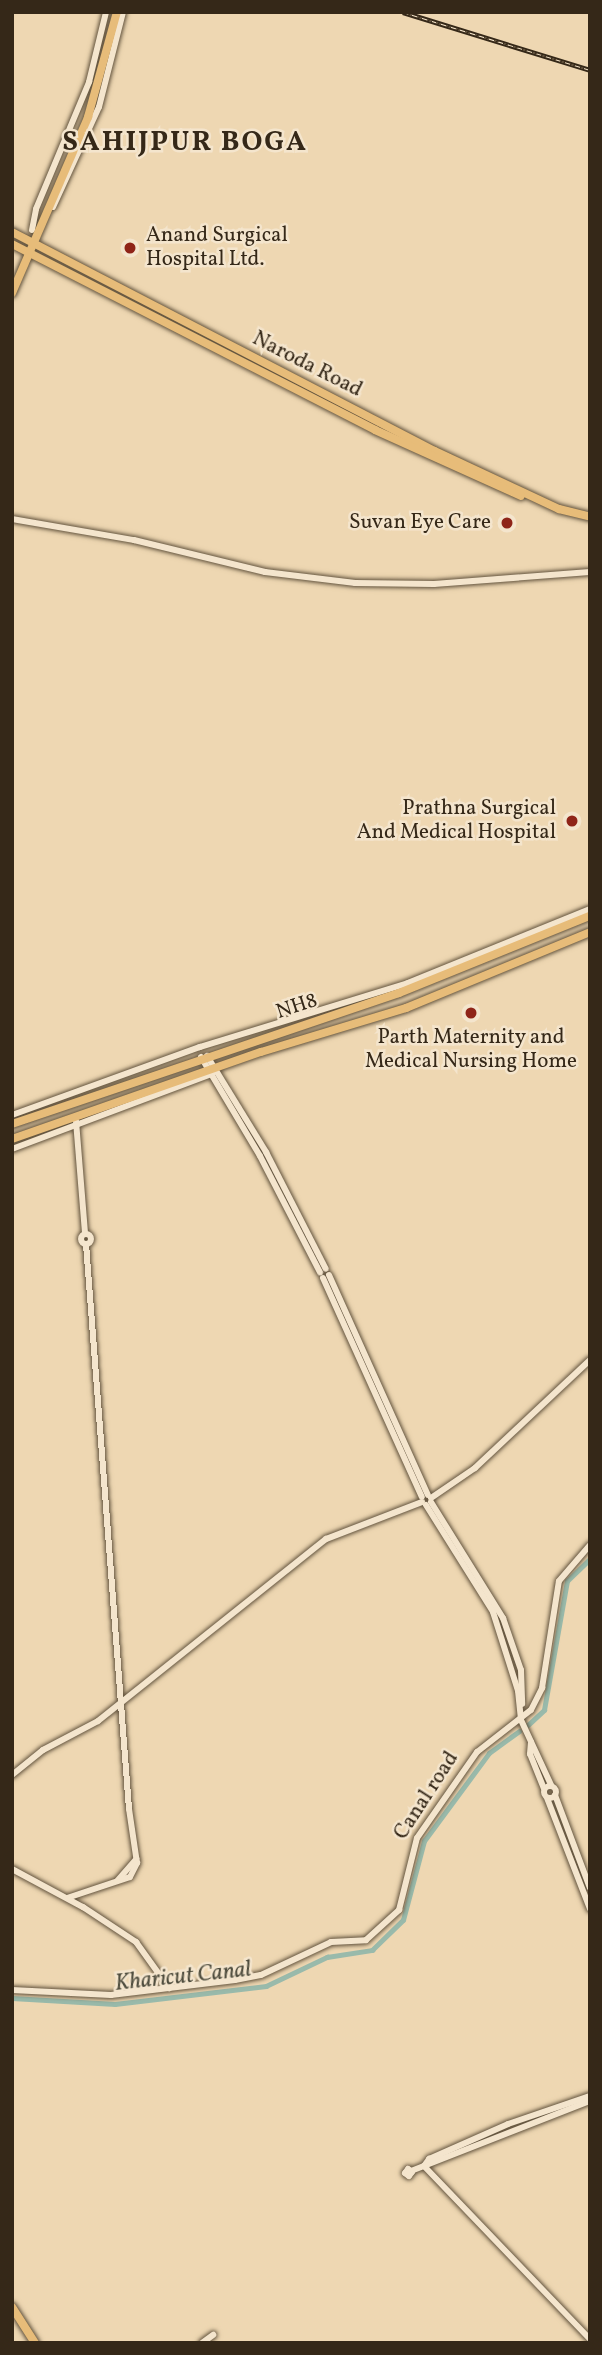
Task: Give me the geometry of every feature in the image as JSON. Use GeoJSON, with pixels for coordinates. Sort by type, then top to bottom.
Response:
{"type":"FeatureCollection","features":[{"type":"Feature","properties":{"kind":"main road"},"geometry":{"type":"LineString","coordinates":[[12,282],[88,117],[114,12]]}},
{"type":"Feature","properties":{"kind":"main road","name":"Naroda Road"},"geometry":{"type":"LineString","coordinates":[[12,232],[435,451],[561,511]]}},
{"type":"Feature","properties":{"kind":"main road","name":"Naroda Road"},"geometry":{"type":"LineString","coordinates":[[12,244],[375,430],[561,511],[590,518]]}},
{"type":"Feature","properties":{"kind":"main road"},"geometry":{"type":"LineString","coordinates":[[12,293],[25,251]]}},
{"type":"Feature","properties":{"kind":"main road","name":"NH8"},"geometry":{"type":"LineString","coordinates":[[12,1124],[203,1056],[410,989],[590,916]]}},
{"type":"Feature","properties":{"kind":"main road","name":"NH8"},"geometry":{"type":"LineString","coordinates":[[12,1139],[76,1120],[213,1071],[419,1006],[590,932]]}},
{"type":"Feature","properties":{"kind":"main road"},"geometry":{"type":"LineString","coordinates":[[12,2307],[32,2343]]}},
{"type":"Feature","properties":{"kind":"main road"},"geometry":{"type":"LineString","coordinates":[[12,2314],[32,2343]]}},
{"type":"Feature","properties":{"kind":"street"},"geometry":{"type":"LineString","coordinates":[[34,230],[36,209],[89,82],[106,12]]}},
{"type":"Feature","properties":{"kind":"street"},"geometry":{"type":"LineString","coordinates":[[34,230],[57,198],[99,107],[123,12]]}},
{"type":"Feature","properties":{"kind":"street"},"geometry":{"type":"LineString","coordinates":[[12,519],[134,540],[265,572],[332,581],[434,584],[590,572]]}},
{"type":"Feature","properties":{"kind":"street"},"geometry":{"type":"LineString","coordinates":[[12,1115],[224,1039],[408,983],[590,909]]}},
{"type":"Feature","properties":{"kind":"street"},"geometry":{"type":"LineString","coordinates":[[203,1056],[263,1154],[324,1274],[427,1500],[494,1612],[518,1691],[521,1720],[548,1787],[590,1909]]}},
{"type":"Feature","properties":{"kind":"street"},"geometry":{"type":"LineString","coordinates":[[12,1149],[76,1120],[85,1234],[91,1238],[86,1244],[136,1859],[118,1880],[67,1898]]}},
{"type":"Feature","properties":{"kind":"street"},"geometry":{"type":"LineString","coordinates":[[12,1775],[43,1750],[98,1720],[326,1539],[427,1500],[475,1468],[590,1360]]}},
{"type":"Feature","properties":{"kind":"street","name":"Canal road"},"geometry":{"type":"LineString","coordinates":[[12,1990],[98,1995],[169,1988],[261,1975],[331,1942],[366,1940],[399,1910],[417,1838],[477,1752],[521,1720],[542,1688],[559,1581],[590,1545]]}},
{"type":"Feature","properties":{"kind":"street"},"geometry":{"type":"LineString","coordinates":[[548,1787],[590,1888]]}},
{"type":"Feature","properties":{"kind":"street"},"geometry":{"type":"LineString","coordinates":[[12,1869],[67,1898],[142,1947],[169,1988]]}},
{"type":"Feature","properties":{"kind":"street"},"geometry":{"type":"LineString","coordinates":[[411,2171],[590,2099]]}},
{"type":"Feature","properties":{"kind":"street"},"geometry":{"type":"LineString","coordinates":[[424,2166],[590,2339]]}},
{"type":"Feature","properties":{"kind":"street"},"geometry":{"type":"LineString","coordinates":[[202,2343],[213,2335]]}},
{"type":"Feature","properties":{"kind":"waterway","name":"Kharicut Canal"},"geometry":{"type":"LineString","coordinates":[[528,1725],[544,1710],[567,1581],[590,1559]]}},
{"type":"Feature","properties":{"kind":"waterway","name":"Kharicut Canal"},"geometry":{"type":"LineString","coordinates":[[12,1998],[115,2004],[266,1986],[327,1957],[372,1950],[403,1920],[424,1841],[489,1753],[519,1731]]}},
{"type":"Feature","properties":{"kind":"railway"},"geometry":{"type":"LineString","coordinates":[[403,12],[590,70]]}},
{"type":"Feature","properties":{"kind":"place","name":"Anand Surgical Hospital Ltd."},"geometry":{"type":"Point","coordinates":[130,248]}},
{"type":"Feature","properties":{"kind":"place","name":"Suvan Eye Care"},"geometry":{"type":"Point","coordinates":[507,523]}},
{"type":"Feature","properties":{"kind":"place","name":"Prathna Surgical And Medical Hospital"},"geometry":{"type":"Point","coordinates":[572,821]}},
{"type":"Feature","properties":{"kind":"place","name":"Parth Maternity and Medical Nursing Home"},"geometry":{"type":"Point","coordinates":[471,1013]}},
{"type":"Feature","properties":{"kind":"district","name":"SAHIJPUR BOGA"},"geometry":{"type":"Point","coordinates":[185,143]}}]}
